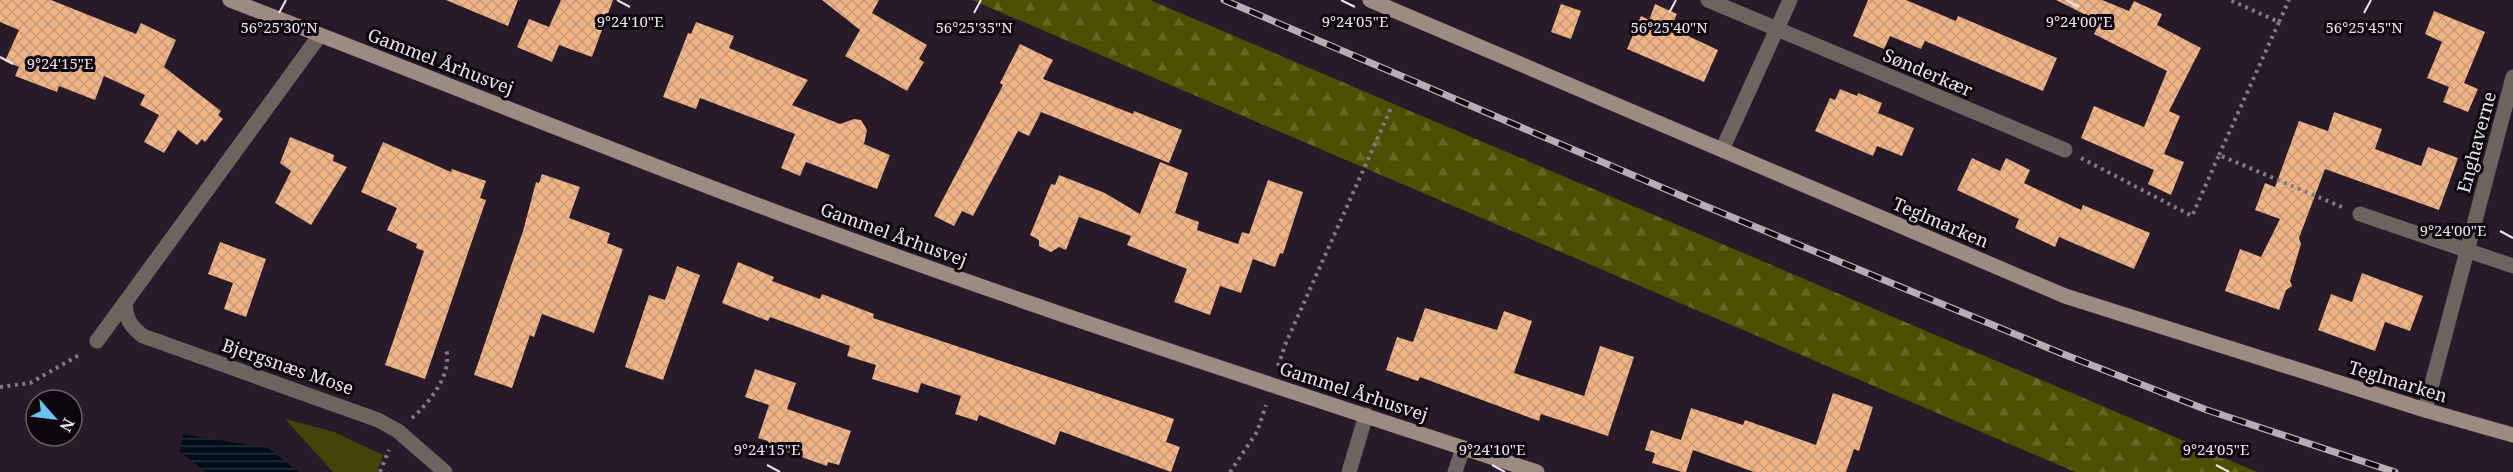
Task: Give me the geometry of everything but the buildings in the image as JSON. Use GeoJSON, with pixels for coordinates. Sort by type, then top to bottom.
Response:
{"type":"FeatureCollection","features":[{"type":"Feature","properties":{"kind":"street","name":"Gammel Århusvej"},"geometry":{"type":"LineString","coordinates":[[230,0],[840,235],[1073,317],[1536,472]]}},
{"type":"Feature","properties":{"kind":"street","name":"Teglmarken"},"geometry":{"type":"LineString","coordinates":[[1370,0],[2065,296],[2426,410],[2513,435]]}},
{"type":"Feature","properties":{"kind":"street","name":"Sønderkær"},"geometry":{"type":"LineString","coordinates":[[1708,0],[2065,150]]}},
{"type":"Feature","properties":{"kind":"street"},"geometry":{"type":"LineString","coordinates":[[1722,150],[1790,0]]}},
{"type":"Feature","properties":{"kind":"street"},"geometry":{"type":"LineString","coordinates":[[97,340],[320,35]]}},
{"type":"Feature","properties":{"kind":"street","name":"Enghaverne"},"geometry":{"type":"LineString","coordinates":[[2426,410],[2513,77]]}},
{"type":"Feature","properties":{"kind":"street"},"geometry":{"type":"LineString","coordinates":[[2360,214],[2513,266]]}},
{"type":"Feature","properties":{"kind":"street","name":"Bjergsnæs Mose"},"geometry":{"type":"LineString","coordinates":[[125,302],[126,316],[131,327],[143,336],[357,411],[398,431],[445,472]]}},
{"type":"Feature","properties":{"kind":"street"},"geometry":{"type":"LineString","coordinates":[[1349,472],[1366,415]]}},
{"type":"Feature","properties":{"kind":"street"},"geometry":{"type":"LineString","coordinates":[[1455,472],[1463,448]]}},
{"type":"Feature","properties":{"kind":"path"},"geometry":{"type":"LineString","coordinates":[[2230,0],[2279,22]]}},
{"type":"Feature","properties":{"kind":"path"},"geometry":{"type":"LineString","coordinates":[[2065,150],[2192,216],[2289,0]]}},
{"type":"Feature","properties":{"kind":"path"},"geometry":{"type":"LineString","coordinates":[[1285,345],[1391,108]]}},
{"type":"Feature","properties":{"kind":"path"},"geometry":{"type":"LineString","coordinates":[[2219,155],[2360,214]]}},
{"type":"Feature","properties":{"kind":"path"},"geometry":{"type":"LineString","coordinates":[[0,387],[30,383],[71,362],[97,340]]}},
{"type":"Feature","properties":{"kind":"path"},"geometry":{"type":"LineString","coordinates":[[398,431],[433,399],[448,358],[446,350]]}},
{"type":"Feature","properties":{"kind":"path"},"geometry":{"type":"LineString","coordinates":[[1230,472],[1257,432]]}},
{"type":"Feature","properties":{"kind":"path"},"geometry":{"type":"LineString","coordinates":[[380,446],[398,458]]}},
{"type":"Feature","properties":{"kind":"shaded area"},"geometry":{"type":"Polygon","coordinates":[[[285,419],[334,432],[383,455],[377,472],[333,472],[285,419]]]}},
{"type":"Feature","properties":{"kind":"shaded area"},"geometry":{"type":"Polygon","coordinates":[[[183,434],[268,448],[299,472],[206,472],[180,452],[183,434]]]}},
{"type":"Feature","properties":{"kind":"green space"},"geometry":{"type":"Polygon","coordinates":[[[972,0],[1150,0],[2257,472],[2075,472],[972,0]]]}},
{"type":"Feature","properties":{"kind":"railway"},"geometry":{"type":"LineString","coordinates":[[1224,0],[1705,206],[2063,354],[2207,410],[2395,472]]}}]}
